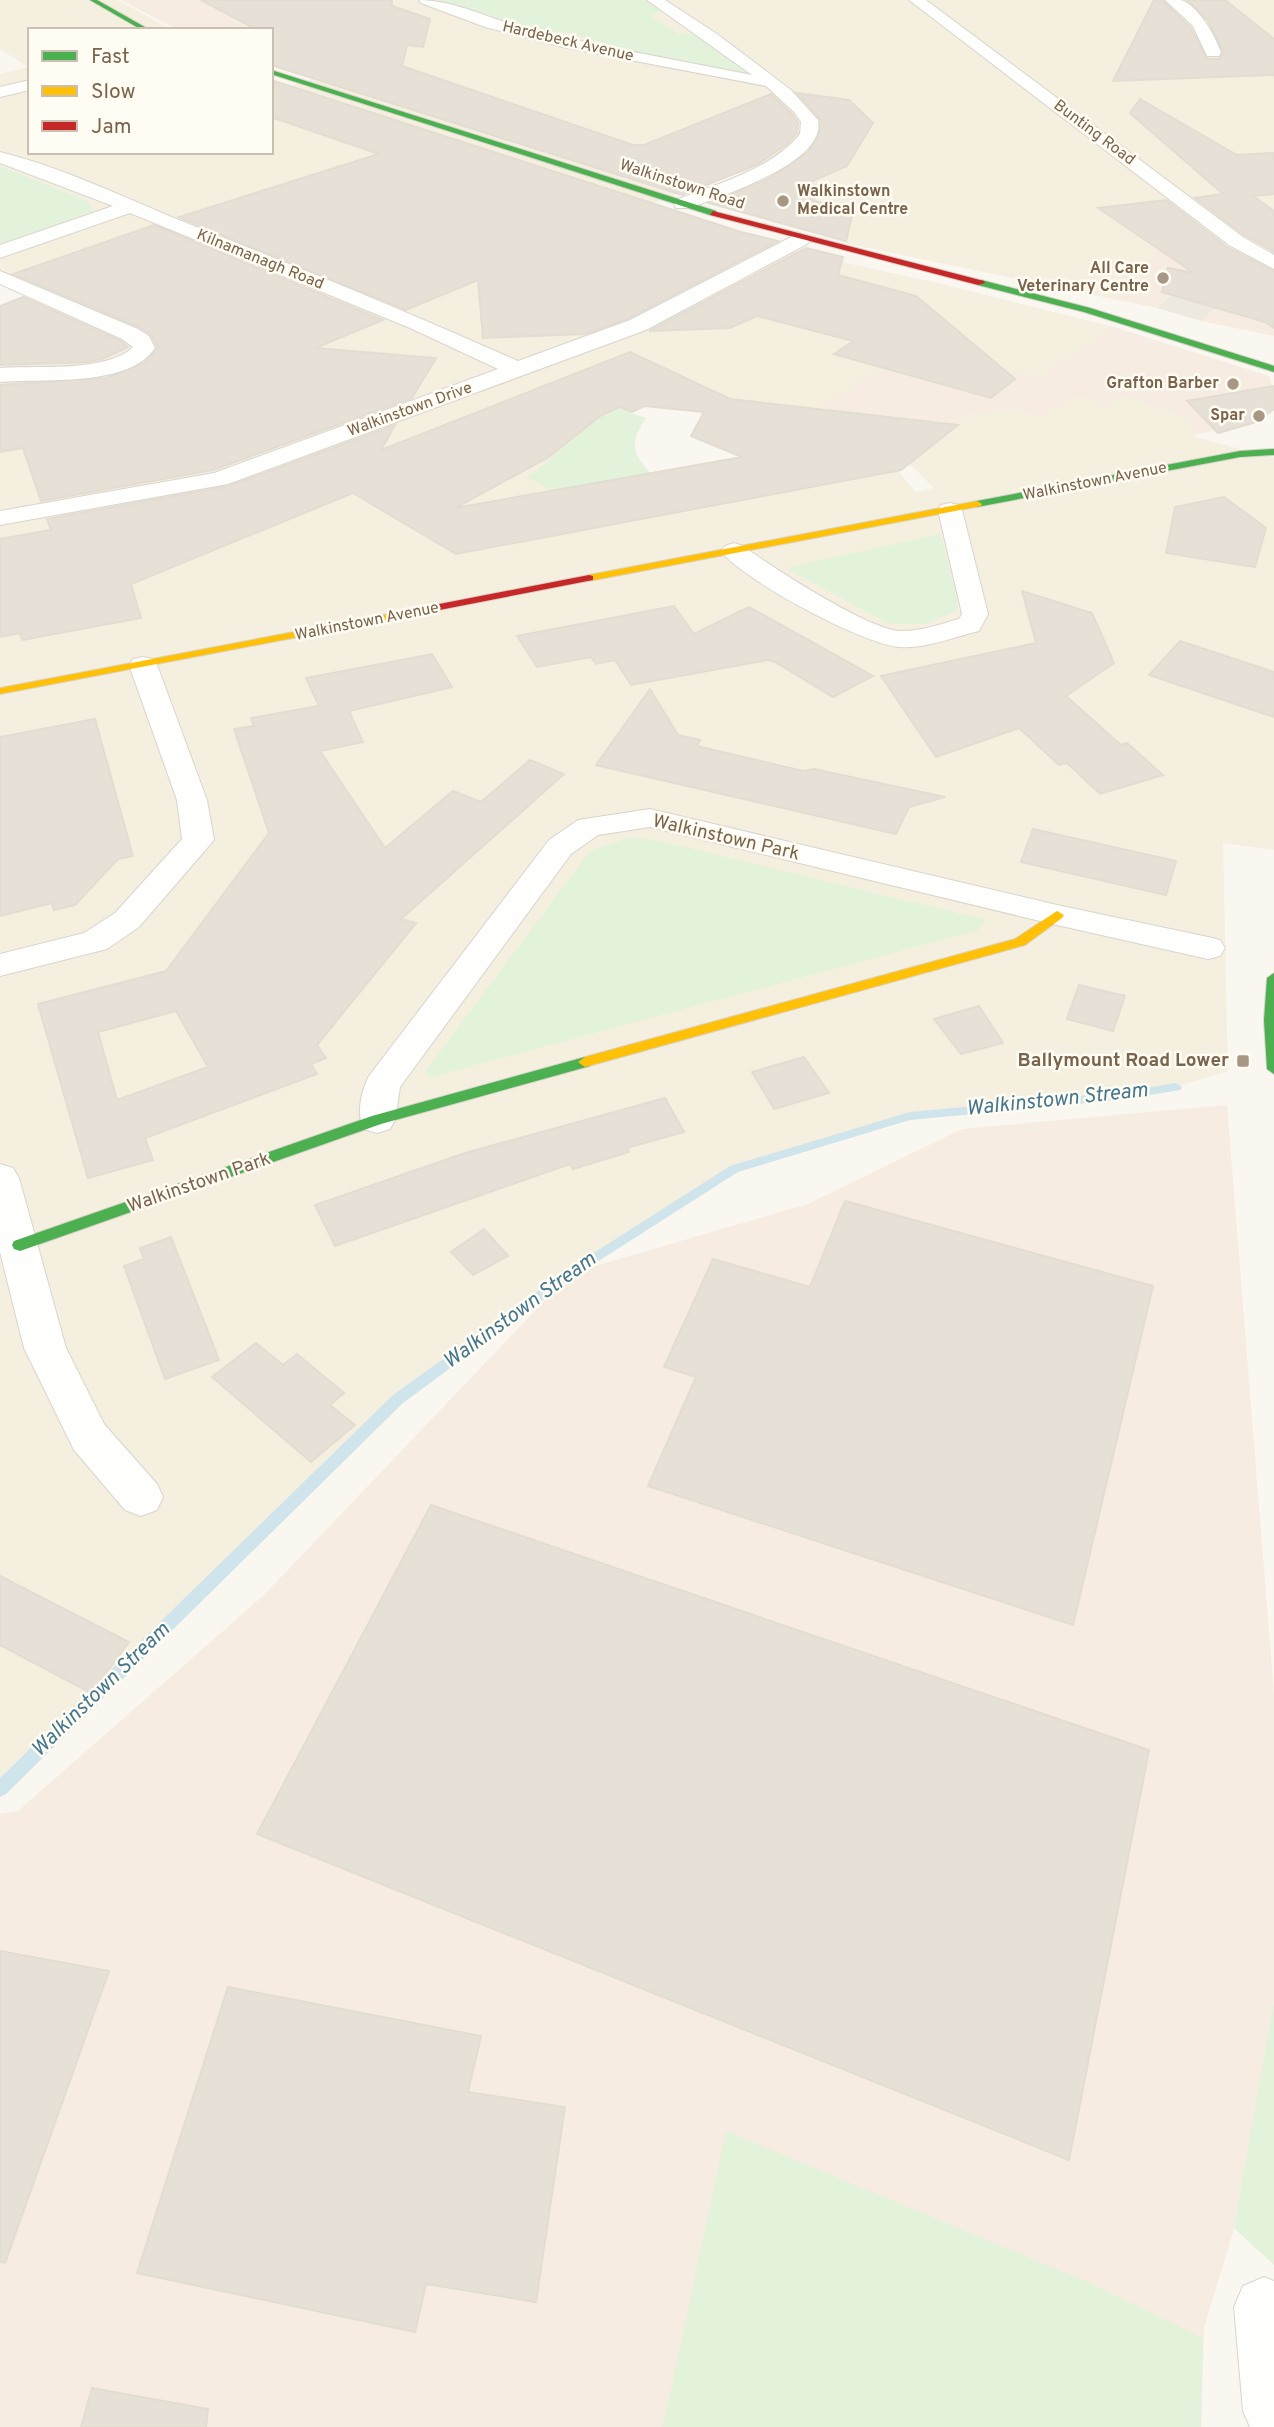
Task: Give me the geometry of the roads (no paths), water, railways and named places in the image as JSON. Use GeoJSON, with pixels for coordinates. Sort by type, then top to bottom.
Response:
{"type":"FeatureCollection","features":[{"type":"Feature","properties":{"kind":"main road"},"geometry":{"type":"LineString","coordinates":[[93,0],[143,28]]}},
{"type":"Feature","properties":{"kind":"main road","name":"Walkinstown Road"},"geometry":{"type":"LineString","coordinates":[[273,73],[800,240],[1087,310],[1239,340]]}},
{"type":"Feature","properties":{"kind":"main road","name":"Walkinstown Road"},"geometry":{"type":"LineString","coordinates":[[1087,310],[1274,369]]}},
{"type":"Feature","properties":{"kind":"main road","name":"Walkinstown Avenue"},"geometry":{"type":"LineString","coordinates":[[1240,454],[1274,436]]}},
{"type":"Feature","properties":{"kind":"main road","name":"Walkinstown Avenue"},"geometry":{"type":"LineString","coordinates":[[0,691],[1240,454],[1274,452]]}},
{"type":"Feature","properties":{"kind":"main road","name":"Walkinstown Park"},"geometry":{"type":"LineString","coordinates":[[20,1245],[377,1120],[1020,942],[1057,915]]}},
{"type":"Feature","properties":{"kind":"main road"},"geometry":{"type":"LineString","coordinates":[[1274,978],[1271,1020],[1274,1069]]}},
{"type":"Feature","properties":{"kind":"street","name":"Hardebeck Avenue"},"geometry":{"type":"LineString","coordinates":[[426,0],[490,24],[567,43],[772,82]]}},
{"type":"Feature","properties":{"kind":"street"},"geometry":{"type":"LineString","coordinates":[[654,0],[772,82],[809,120],[810,133],[800,146],[778,162],[683,204]]}},
{"type":"Feature","properties":{"kind":"street","name":"Bunting Road"},"geometry":{"type":"LineString","coordinates":[[916,0],[1236,241],[1274,263]]}},
{"type":"Feature","properties":{"kind":"street"},"geometry":{"type":"LineString","coordinates":[[1172,0],[1192,14],[1210,38],[1213,53]]}},
{"type":"Feature","properties":{"kind":"street","name":"Hardebeck Avenue"},"geometry":{"type":"LineString","coordinates":[[714,72],[747,63]]}},
{"type":"Feature","properties":{"kind":"street"},"geometry":{"type":"LineString","coordinates":[[0,92],[28,85]]}},
{"type":"Feature","properties":{"kind":"street","name":"Kilnamanagh Road"},"geometry":{"type":"LineString","coordinates":[[0,157],[54,176],[404,319],[517,369]]}},
{"type":"Feature","properties":{"kind":"street"},"geometry":{"type":"LineString","coordinates":[[0,252],[129,207]]}},
{"type":"Feature","properties":{"kind":"street","name":"Walkinstown Drive"},"geometry":{"type":"LineString","coordinates":[[0,518],[219,479],[638,325],[677,307],[800,240]]}},
{"type":"Feature","properties":{"kind":"street"},"geometry":{"type":"LineString","coordinates":[[0,277],[130,334],[141,341],[144,348],[139,356],[127,363],[103,368],[42,375],[24,371],[0,375]]}},
{"type":"Feature","properties":{"kind":"street"},"geometry":{"type":"LineString","coordinates":[[734,551],[760,570],[871,632],[898,640],[969,625],[975,614],[950,510]]}},
{"type":"Feature","properties":{"kind":"street"},"geometry":{"type":"LineString","coordinates":[[0,965],[95,941],[127,920],[198,840],[192,800],[143,665]]}},
{"type":"Feature","properties":{"kind":"street","name":"Walkinstown Park"},"geometry":{"type":"LineString","coordinates":[[377,1120],[382,1085],[560,847],[589,827],[650,818],[1057,915],[1208,948]]}},
{"type":"Feature","properties":{"kind":"street"},"geometry":{"type":"LineString","coordinates":[[0,1178],[20,1245],[45,1348],[89,1437],[141,1497]]}},
{"type":"Feature","properties":{"kind":"street"},"geometry":{"type":"LineString","coordinates":[[1265,2307],[1274,2411]]}},
{"type":"Feature","properties":{"kind":"waterway","name":"Walkinstown Stream"},"geometry":{"type":"LineString","coordinates":[[0,1789],[398,1399],[571,1273],[734,1169],[910,1116],[1120,1096],[1176,1087]]}},
{"type":"Feature","properties":{"kind":"place","name":"Walkinstown Medical Centre"},"geometry":{"type":"Point","coordinates":[783,201]}},
{"type":"Feature","properties":{"kind":"place","name":"All Care Veterinary Centre"},"geometry":{"type":"Point","coordinates":[1163,278]}},
{"type":"Feature","properties":{"kind":"place","name":"Grafton Barber"},"geometry":{"type":"Point","coordinates":[1233,384]}},
{"type":"Feature","properties":{"kind":"place","name":"Spar"},"geometry":{"type":"Point","coordinates":[1259,416]}},
{"type":"Feature","properties":{"kind":"place","name":"Ballymount Road Lower"},"geometry":{"type":"Point","coordinates":[1243,1061]}}]}
